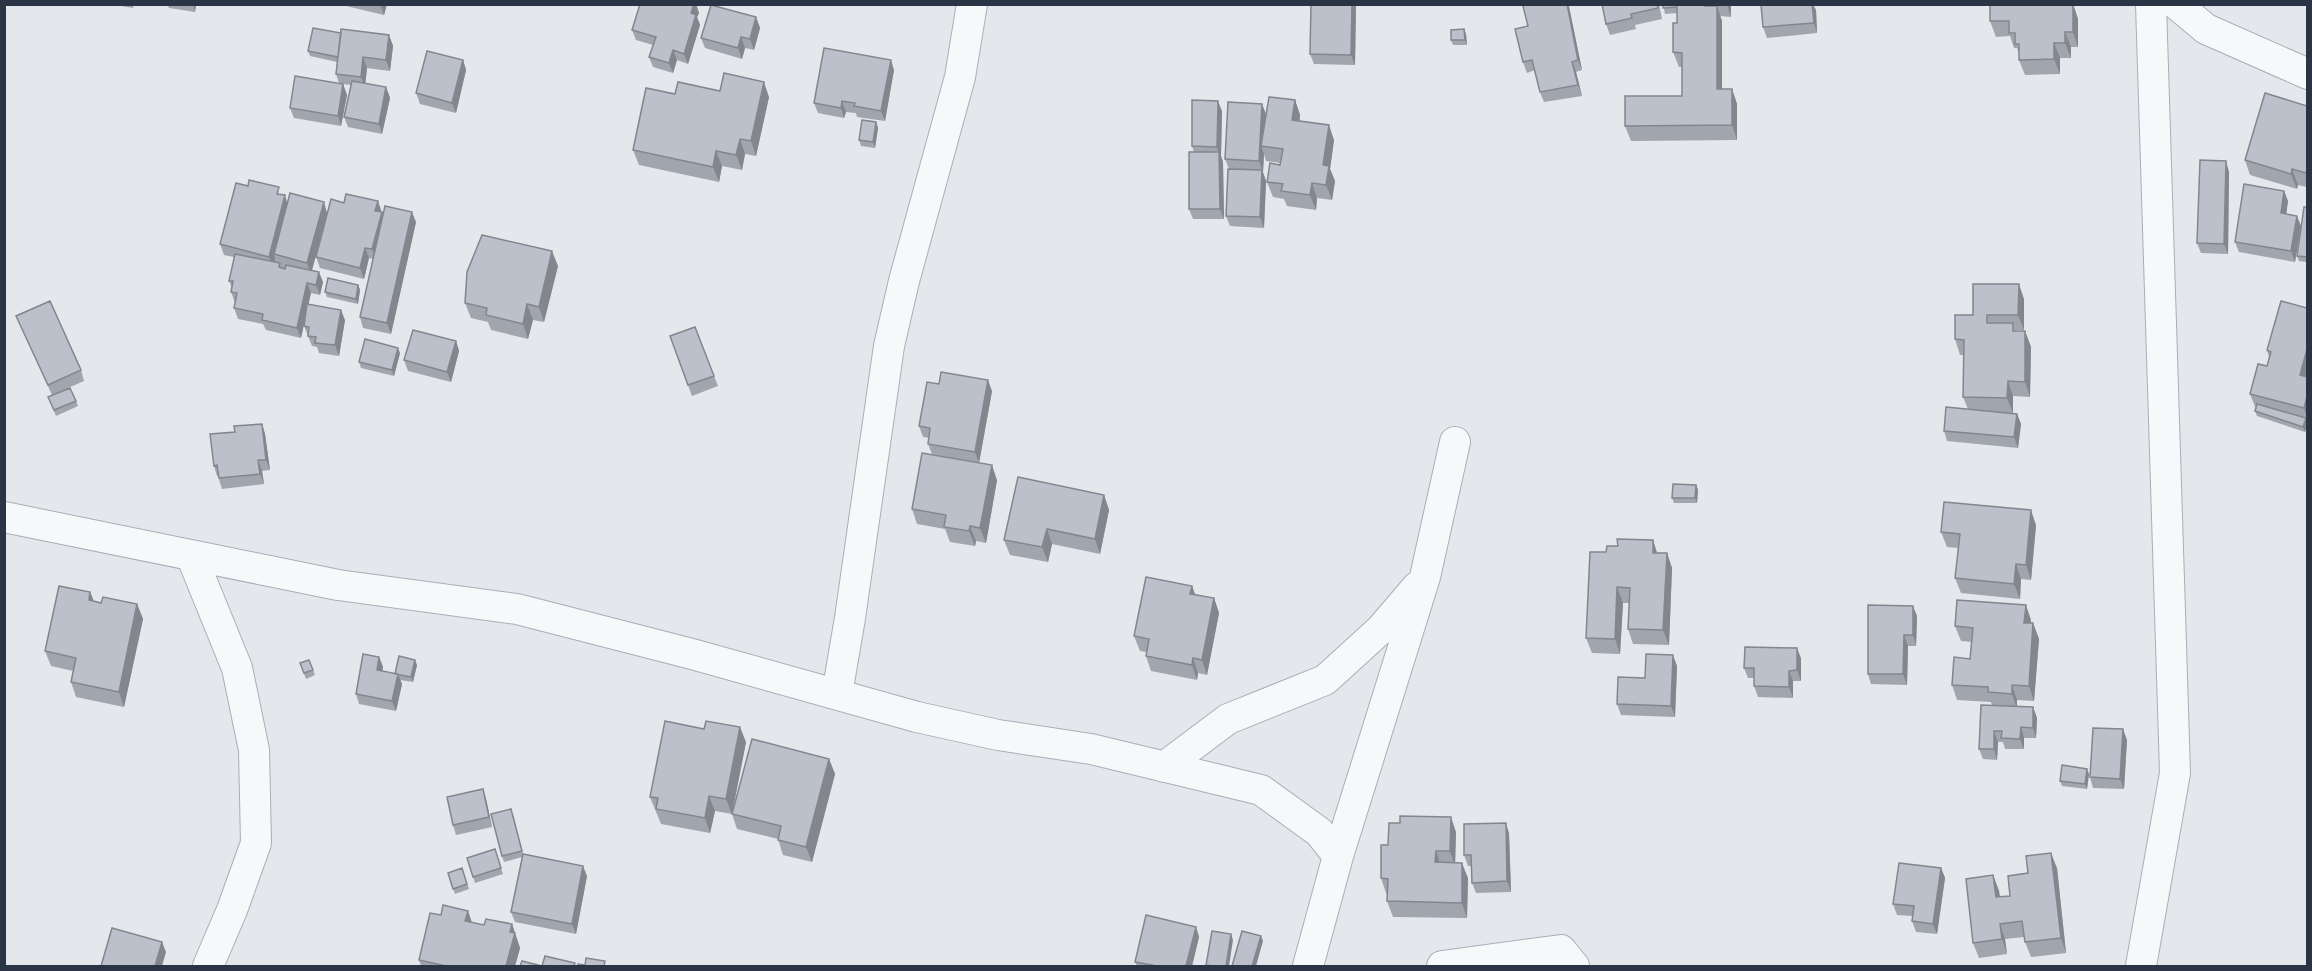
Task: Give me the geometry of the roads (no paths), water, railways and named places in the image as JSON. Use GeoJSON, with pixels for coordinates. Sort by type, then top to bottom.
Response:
{"type":"FeatureCollection","features":[{"type":"Feature","properties":{"kind":"street"},"geometry":{"type":"LineString","coordinates":[[837,694],[889,346],[904,281],[960,78],[972,4]]}},
{"type":"Feature","properties":{"kind":"street"},"geometry":{"type":"LineString","coordinates":[[2141,966],[2175,773],[2151,4]]}},
{"type":"Feature","properties":{"kind":"street"},"geometry":{"type":"LineString","coordinates":[[2176,4],[2206,29],[2307,74]]}},
{"type":"Feature","properties":{"kind":"street"},"geometry":{"type":"LineString","coordinates":[[1308,966],[1338,856],[1425,577],[1455,442]]}},
{"type":"Feature","properties":{"kind":"street"},"geometry":{"type":"LineString","coordinates":[[4,517],[338,585],[517,609],[692,654],[917,717],[986,733],[1091,749],[1261,790],[1319,832],[1338,856]]}},
{"type":"Feature","properties":{"kind":"street"},"geometry":{"type":"LineString","coordinates":[[191,555],[237,668],[254,750],[256,843],[232,910],[208,966]]}},
{"type":"Feature","properties":{"kind":"street"},"geometry":{"type":"LineString","coordinates":[[1164,767],[1227,719],[1325,680],[1381,629],[1425,577]]}},
{"type":"Feature","properties":{"kind":"street"},"geometry":{"type":"LineString","coordinates":[[1442,966],[1562,951],[1574,966]]}}]}
